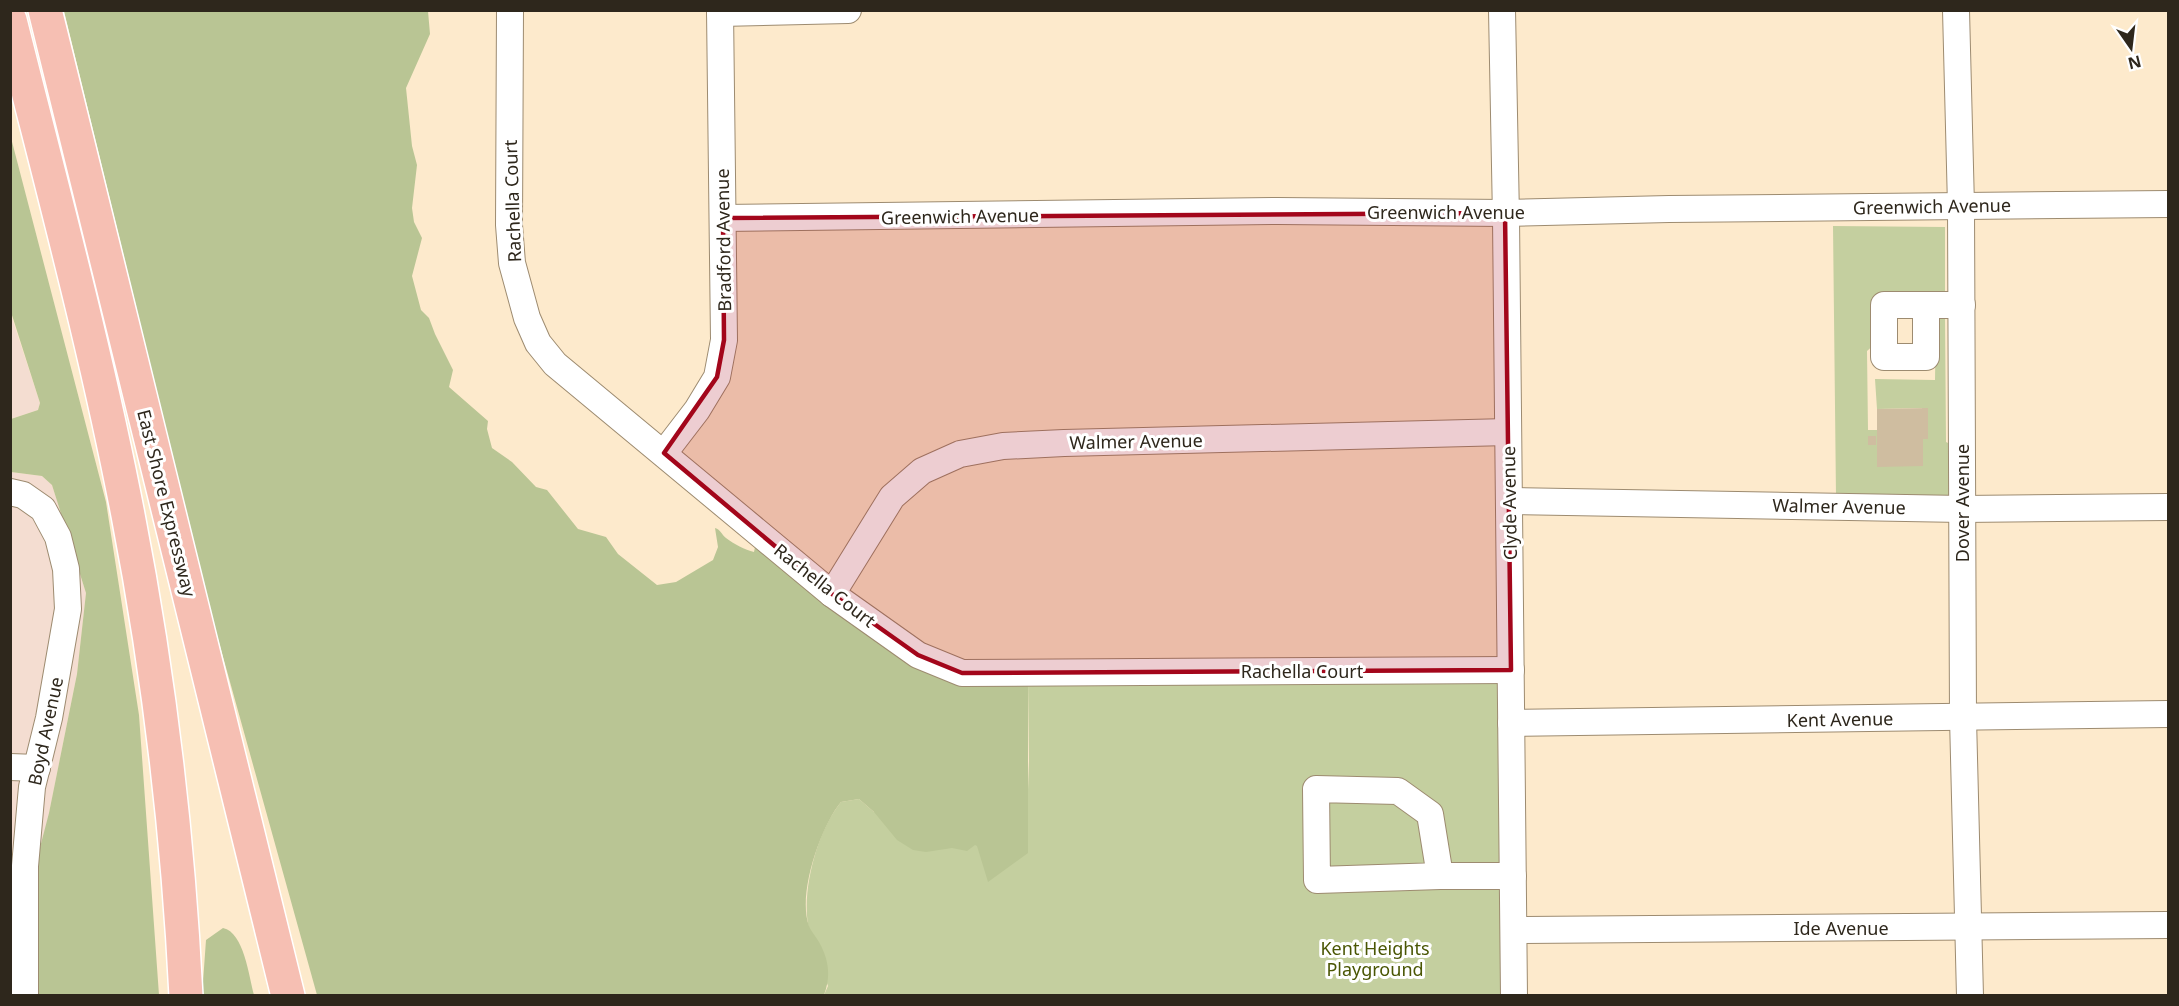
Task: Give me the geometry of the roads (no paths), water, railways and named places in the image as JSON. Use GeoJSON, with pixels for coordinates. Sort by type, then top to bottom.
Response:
{"type":"FeatureCollection","features":[{"type":"Feature","properties":{"kind":"highway","name":"East Shore Expressway"},"geometry":{"type":"LineString","coordinates":[[45,10],[288,996]]}},
{"type":"Feature","properties":{"kind":"highway","name":"East Shore Expressway"},"geometry":{"type":"LineString","coordinates":[[10,20],[100,383],[131,527],[151,646],[168,773],[181,898],[186,996]]}},
{"type":"Feature","properties":{"kind":"street","name":"Rachella Court"},"geometry":{"type":"LineString","coordinates":[[510,10],[509,225],[512,263],[527,318],[538,343],[555,364],[664,453],[687,476],[792,559],[832,594],[918,655],[962,673],[1511,670]]}},
{"type":"Feature","properties":{"kind":"street"},"geometry":{"type":"LineString","coordinates":[[720,12],[848,10]]}},
{"type":"Feature","properties":{"kind":"street","name":"Clyde Avenue"},"geometry":{"type":"LineString","coordinates":[[1502,10],[1510,501],[1514,996]]}},
{"type":"Feature","properties":{"kind":"street","name":"Dover Avenue"},"geometry":{"type":"LineString","coordinates":[[1956,10],[1962,305],[1963,718],[1970,996]]}},
{"type":"Feature","properties":{"kind":"street","name":"Bradford Avenue"},"geometry":{"type":"LineString","coordinates":[[664,453],[697,410],[717,377],[724,340],[720,12]]}},
{"type":"Feature","properties":{"kind":"street","name":"Greenwich Avenue"},"geometry":{"type":"LineString","coordinates":[[723,218],[1278,211],[1505,213],[1669,208],[2169,204]]}},
{"type":"Feature","properties":{"kind":"street"},"geometry":{"type":"LineString","coordinates":[[1926,306],[1962,305]]}},
{"type":"Feature","properties":{"kind":"street","name":"Walmer Avenue"},"geometry":{"type":"LineString","coordinates":[[832,594],[892,497],[922,471],[960,454],[1003,446],[1064,443],[1508,432]]}},
{"type":"Feature","properties":{"kind":"street","name":"Boyd Avenue"},"geometry":{"type":"LineString","coordinates":[[10,492],[23,495],[42,509],[58,537],[66,569],[68,609],[49,718],[32,787],[25,866],[18,906],[20,991]]}},
{"type":"Feature","properties":{"kind":"street","name":"Walmer Avenue"},"geometry":{"type":"LineString","coordinates":[[1510,501],[1962,509],[2169,507]]}},
{"type":"Feature","properties":{"kind":"street","name":"Kent Avenue"},"geometry":{"type":"LineString","coordinates":[[1511,723],[2169,714]]}},
{"type":"Feature","properties":{"kind":"street"},"geometry":{"type":"LineString","coordinates":[[10,767],[37,768]]}},
{"type":"Feature","properties":{"kind":"street"},"geometry":{"type":"LineString","coordinates":[[1440,876],[1430,814],[1398,791],[1316,789],[1317,880],[1513,876]]}},
{"type":"Feature","properties":{"kind":"street","name":"Ide Avenue"},"geometry":{"type":"LineString","coordinates":[[1514,930],[2169,925]]}},
{"type":"Feature","properties":{"kind":"park label","name":"Kent Heights Playground"},"geometry":{"type":"Point","coordinates":[1375,958]}}]}
